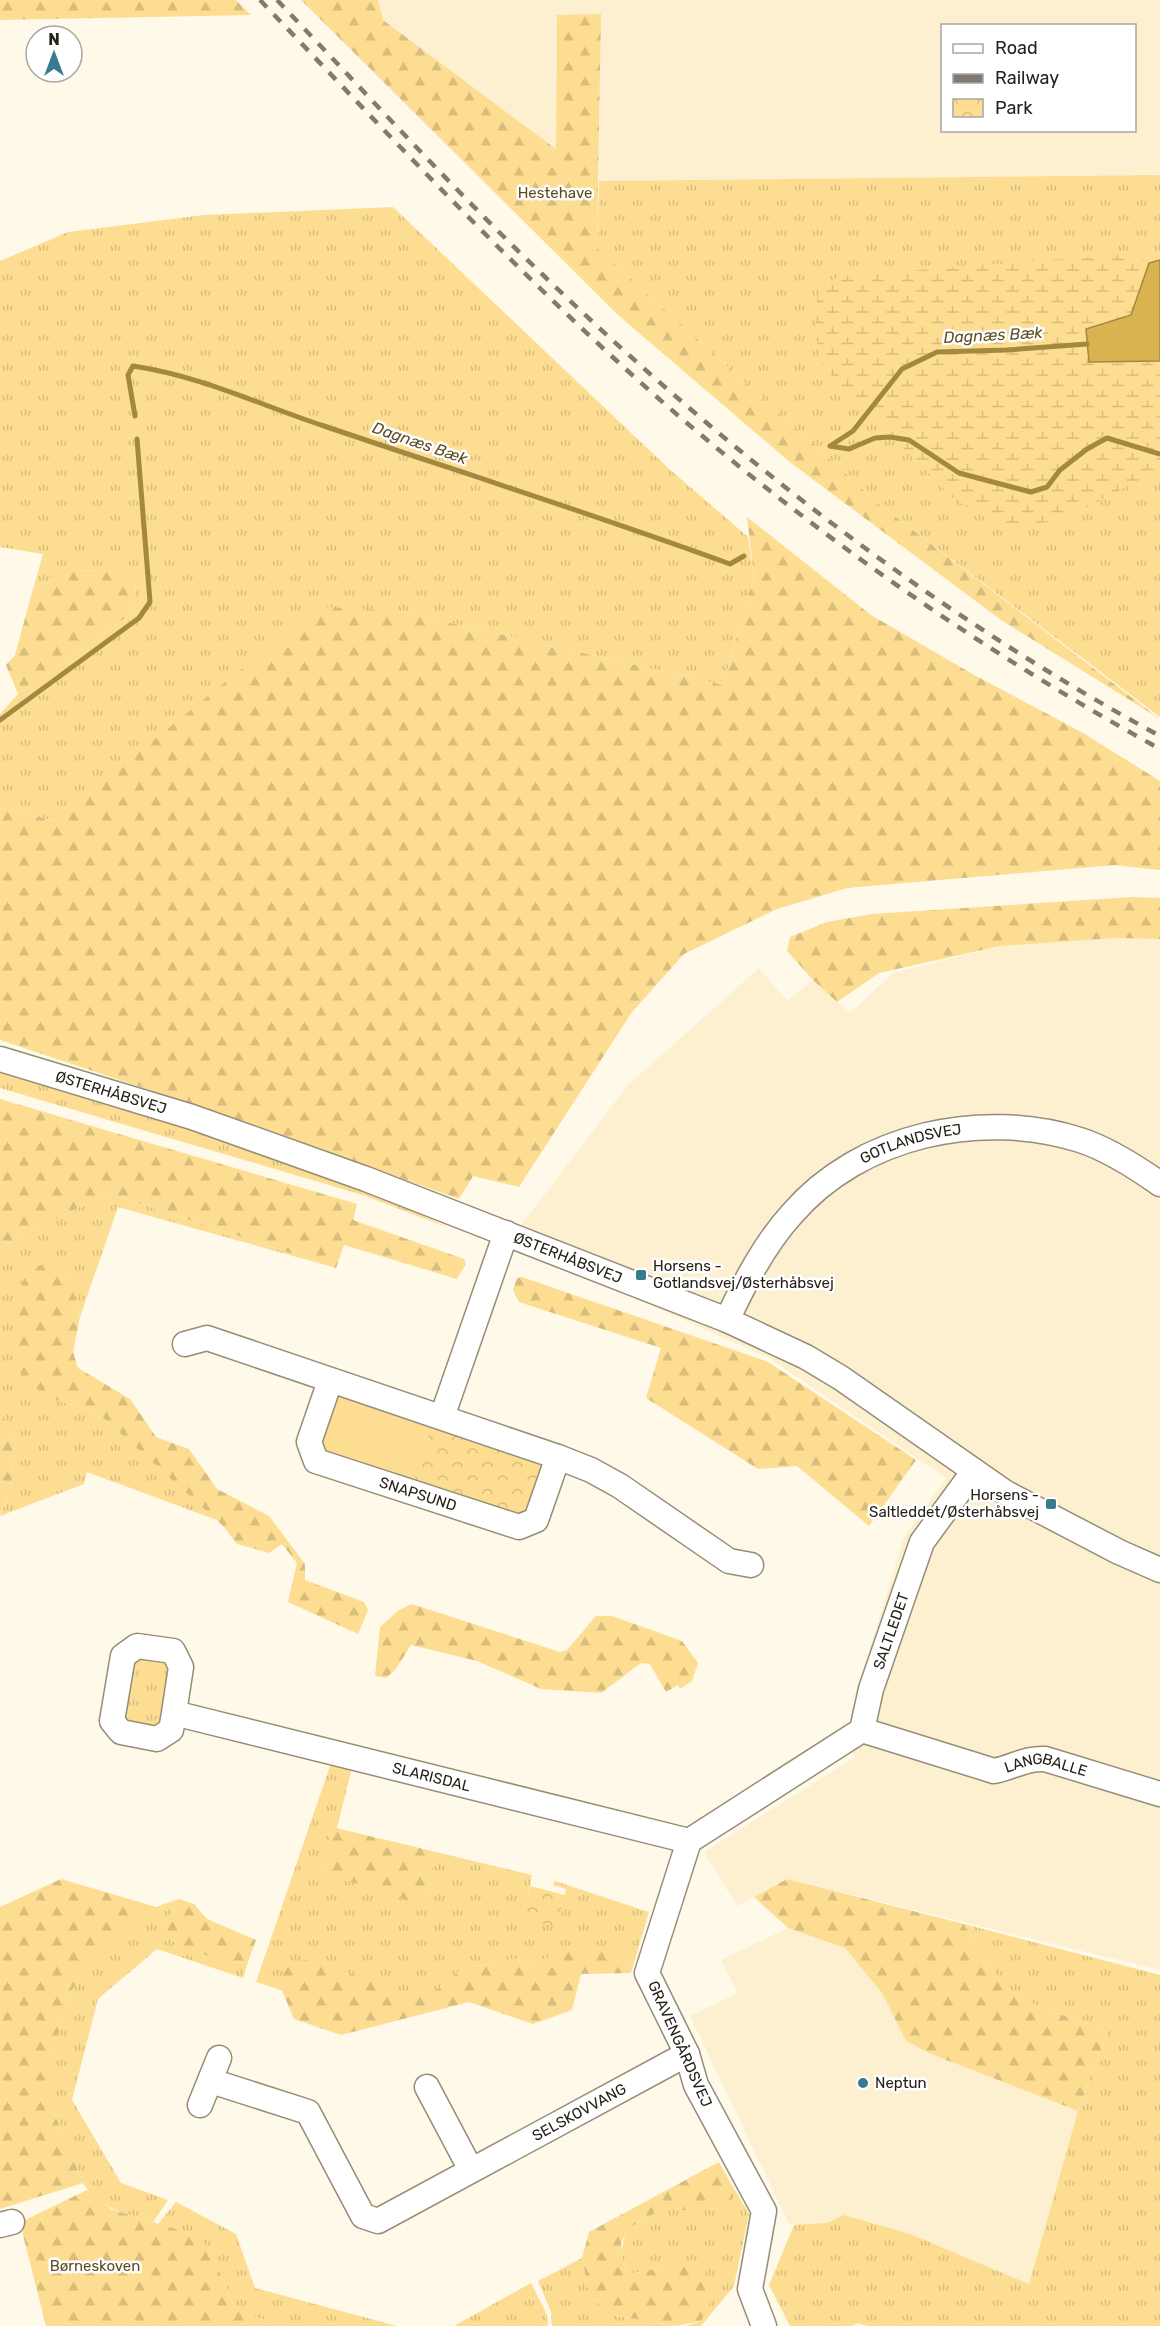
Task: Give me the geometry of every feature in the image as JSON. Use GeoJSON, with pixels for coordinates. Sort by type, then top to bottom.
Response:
{"type":"FeatureCollection","features":[{"type":"Feature","properties":{"kind":"street","name":"ØSTERHÅBSVEJ"},"geometry":{"type":"LineString","coordinates":[[0,1059],[192,1117],[418,1198],[727,1320],[806,1358],[841,1378],[974,1471],[1026,1503],[1119,1552],[1160,1570]]}},
{"type":"Feature","properties":{"kind":"street","name":"GOTLANDSVEJ"},"geometry":{"type":"LineString","coordinates":[[727,1320],[759,1259],[791,1214],[830,1179],[876,1153],[924,1135],[975,1126],[1030,1128],[1082,1141],[1134,1165],[1160,1184]]}},
{"type":"Feature","properties":{"kind":"street"},"geometry":{"type":"LineString","coordinates":[[442,1417],[506,1233]]}},
{"type":"Feature","properties":{"kind":"street"},"geometry":{"type":"LineString","coordinates":[[185,1344],[207,1338],[558,1457],[591,1470],[620,1486],[729,1561],[751,1565]]}},
{"type":"Feature","properties":{"kind":"street","name":"SNAPSUND"},"geometry":{"type":"LineString","coordinates":[[330,1381],[309,1442],[316,1461],[381,1483],[519,1527],[536,1520],[558,1457]]}},
{"type":"Feature","properties":{"kind":"street","name":"SALTLEDET"},"geometry":{"type":"LineString","coordinates":[[862,1730],[871,1689],[922,1542],[974,1471]]}},
{"type":"Feature","properties":{"kind":"street","name":"SLARISDAL"},"geometry":{"type":"LineString","coordinates":[[174,1713],[689,1841]]}},
{"type":"Feature","properties":{"kind":"street"},"geometry":{"type":"LineString","coordinates":[[689,1841],[862,1730]]}},
{"type":"Feature","properties":{"kind":"street","name":"LANGBALLE"},"geometry":{"type":"LineString","coordinates":[[862,1730],[994,1771],[1029,1758],[1045,1759],[1160,1794]]}},
{"type":"Feature","properties":{"kind":"street","name":"GRAVENGÅRDSVEJ"},"geometry":{"type":"LineString","coordinates":[[689,1841],[647,1973],[687,2054],[696,2085],[764,2211],[750,2289],[764,2326]]}},
{"type":"Feature","properties":{"kind":"street","name":"SELSKOVVANG"},"geometry":{"type":"LineString","coordinates":[[200,2105],[215,2069],[308,2112],[363,2216],[378,2221],[687,2054]]}},
{"type":"Feature","properties":{"kind":"street"},"geometry":{"type":"LineString","coordinates":[[427,2087],[471,2170]]}},
{"type":"Feature","properties":{"kind":"shaded area"},"geometry":{"type":"Polygon","coordinates":[[[378,0],[1160,0],[1160,175],[599,181],[600,15],[557,15],[556,149],[383,20],[378,0]]]}},
{"type":"Feature","properties":{"kind":"shaded area"},"geometry":{"type":"Polygon","coordinates":[[[1160,260],[1160,361],[1089,362],[1086,329],[1131,315],[1149,263],[1160,260]]]}},
{"type":"Feature","properties":{"kind":"shaded area"},"geometry":{"type":"Polygon","coordinates":[[[1115,938],[1160,939],[1160,1970],[787,1879],[737,1906],[704,1852],[855,1757],[847,1747],[860,1681],[904,1537],[946,1478],[769,1358],[583,1275],[519,1251],[522,1224],[628,1085],[759,968],[787,1001],[813,980],[850,1013],[893,973],[1000,946],[1115,938]]]}},
{"type":"Feature","properties":{"kind":"shaded area","name":"Neptun"},"geometry":{"type":"Polygon","coordinates":[[[788,1928],[845,1948],[882,1993],[906,2041],[931,2054],[1078,2111],[1029,2284],[824,2225],[809,2227],[789,2224],[690,2016],[738,1993],[721,1960],[788,1928]]]}},
{"type":"Feature","properties":{"kind":"green space"},"geometry":{"type":"Polygon","coordinates":[[[0,0],[236,0],[251,15],[0,20],[0,0]]]}},
{"type":"Feature","properties":{"kind":"green space","name":"Hestehave"},"geometry":{"type":"Polygon","coordinates":[[[301,0],[378,0],[383,20],[556,149],[557,15],[601,14],[597,248],[880,505],[1160,719],[1001,620],[791,463],[618,315],[301,0]]]}},
{"type":"Feature","properties":{"kind":"green space"},"geometry":{"type":"Polygon","coordinates":[[[1160,175],[1160,260],[1149,264],[1131,315],[1089,362],[1160,361],[1160,717],[880,505],[597,248],[599,181],[1160,175]]]}},
{"type":"Feature","properties":{"kind":"green space"},"geometry":{"type":"Polygon","coordinates":[[[393,207],[667,467],[748,537],[754,577],[723,685],[398,611],[55,821],[0,808],[0,714],[18,694],[132,613],[136,586],[106,570],[74,571],[33,589],[43,554],[0,547],[0,261],[68,232],[204,215],[393,207]]]}},
{"type":"Feature","properties":{"kind":"green space"},"geometry":{"type":"Polygon","coordinates":[[[1131,254],[1149,263],[1131,315],[1086,329],[1089,361],[1160,361],[1160,474],[1139,480],[1067,518],[1015,528],[1002,527],[954,499],[824,368],[818,348],[816,329],[819,288],[840,276],[1131,254]]]}},
{"type":"Feature","properties":{"kind":"green space"},"geometry":{"type":"Polygon","coordinates":[[[747,517],[871,615],[976,676],[1083,733],[1160,781],[1160,870],[1115,865],[847,888],[777,909],[684,954],[632,1012],[519,1187],[473,1176],[459,1199],[254,1125],[0,1040],[0,808],[55,821],[235,674],[324,607],[398,611],[723,685],[754,577],[747,517]]]}},
{"type":"Feature","properties":{"kind":"green space"},"geometry":{"type":"Polygon","coordinates":[[[106,570],[136,586],[132,613],[18,694],[6,665],[15,655],[33,589],[74,571],[106,570]]]}},
{"type":"Feature","properties":{"kind":"green space"},"geometry":{"type":"Polygon","coordinates":[[[1132,897],[1160,898],[1160,939],[1115,938],[1000,946],[879,973],[837,1002],[787,951],[790,937],[827,922],[872,914],[1132,897]]]}},
{"type":"Feature","properties":{"kind":"green space"},"geometry":{"type":"Polygon","coordinates":[[[0,1070],[85,1094],[369,1190],[449,1228],[363,1195],[0,1088],[0,1070]]]}},
{"type":"Feature","properties":{"kind":"green space"},"geometry":{"type":"Polygon","coordinates":[[[0,1099],[357,1204],[353,1220],[464,1259],[466,1264],[457,1279],[344,1245],[336,1268],[107,1193],[0,1247],[0,1099]]]}},
{"type":"Feature","properties":{"kind":"green space"},"geometry":{"type":"Polygon","coordinates":[[[107,1193],[336,1268],[118,1207],[80,1317],[68,1271],[50,1398],[98,1413],[217,1520],[87,1472],[84,1484],[0,1516],[11,1486],[15,1442],[0,1410],[0,1247],[107,1193]]]}},
{"type":"Feature","properties":{"kind":"green space"},"geometry":{"type":"Polygon","coordinates":[[[49,1263],[68,1271],[80,1317],[73,1352],[78,1368],[130,1399],[156,1437],[189,1449],[217,1489],[269,1516],[305,1564],[305,1580],[364,1602],[368,1610],[358,1634],[288,1602],[297,1563],[282,1544],[269,1553],[237,1544],[223,1526],[98,1413],[50,1398],[22,1379],[16,1339],[19,1292],[24,1279],[31,1270],[49,1263]]]}},
{"type":"Feature","properties":{"kind":"green space"},"geometry":{"type":"Polygon","coordinates":[[[522,1277],[768,1362],[916,1460],[869,1526],[797,1466],[758,1469],[646,1398],[661,1348],[519,1302],[513,1290],[517,1278],[522,1277]]]}},
{"type":"Feature","properties":{"kind":"green space"},"geometry":{"type":"Polygon","coordinates":[[[340,1390],[540,1458],[547,1467],[529,1518],[318,1454],[330,1395],[340,1390]]]}},
{"type":"Feature","properties":{"kind":"green space"},"geometry":{"type":"Polygon","coordinates":[[[336,1396],[431,1428],[414,1480],[319,1448],[336,1396]]]}},
{"type":"Feature","properties":{"kind":"green space"},"geometry":{"type":"Polygon","coordinates":[[[0,1410],[15,1442],[11,1486],[0,1515],[0,1410]]]}},
{"type":"Feature","properties":{"kind":"green space"},"geometry":{"type":"Polygon","coordinates":[[[412,1604],[560,1652],[567,1650],[596,1616],[612,1616],[682,1641],[698,1663],[692,1681],[680,1689],[678,1685],[666,1692],[650,1664],[641,1663],[601,1693],[541,1689],[477,1661],[411,1645],[395,1670],[386,1678],[375,1676],[380,1627],[399,1610],[412,1604]]]}},
{"type":"Feature","properties":{"kind":"green space"},"geometry":{"type":"Polygon","coordinates":[[[138,1654],[168,1659],[171,1666],[162,1726],[156,1730],[125,1725],[120,1718],[130,1658],[138,1654]]]}},
{"type":"Feature","properties":{"kind":"green space"},"geometry":{"type":"Polygon","coordinates":[[[331,1763],[352,1768],[337,1828],[332,1828],[321,1872],[428,1896],[436,1852],[532,1875],[523,1918],[557,1926],[566,1889],[553,1885],[555,1881],[649,1912],[631,1973],[625,1956],[578,1948],[532,1963],[513,1959],[462,1969],[436,1990],[411,1995],[386,1988],[280,1986],[283,1991],[256,1982],[331,1763]]]}},
{"type":"Feature","properties":{"kind":"green space"},"geometry":{"type":"Polygon","coordinates":[[[332,1827],[436,1852],[428,1896],[416,1903],[321,1872],[332,1827]]]}},
{"type":"Feature","properties":{"kind":"green space"},"geometry":{"type":"Polygon","coordinates":[[[61,1879],[156,1907],[96,1952],[70,1993],[52,2056],[52,2108],[83,2183],[0,2209],[0,1907],[61,1879]]]}},
{"type":"Feature","properties":{"kind":"green space"},"geometry":{"type":"Polygon","coordinates":[[[787,1879],[964,1924],[995,1974],[1012,1991],[1040,2007],[1108,2031],[1078,2111],[931,2054],[906,2041],[882,1993],[845,1948],[788,1928],[754,1897],[787,1879]]]}},
{"type":"Feature","properties":{"kind":"green space"},"geometry":{"type":"Polygon","coordinates":[[[530,1886],[565,1895],[557,1927],[522,1919],[530,1886]]]}},
{"type":"Feature","properties":{"kind":"green space"},"geometry":{"type":"Polygon","coordinates":[[[179,1899],[163,1927],[226,1963],[248,1962],[243,1978],[157,1949],[98,1999],[72,2100],[121,2183],[168,2200],[153,2222],[123,2213],[105,2204],[89,2192],[83,2183],[52,2108],[52,2056],[70,1993],[96,1951],[156,1907],[179,1899]]]}},
{"type":"Feature","properties":{"kind":"green space"},"geometry":{"type":"Polygon","coordinates":[[[179,1899],[194,1904],[207,1919],[256,1940],[248,1962],[226,1963],[171,1941],[163,1927],[179,1899]]]}},
{"type":"Feature","properties":{"kind":"green space"},"geometry":{"type":"Polygon","coordinates":[[[964,1924],[1160,1975],[1160,2326],[866,2326],[858,2323],[852,2326],[790,2326],[769,2285],[794,2225],[827,2223],[844,2215],[910,2234],[1029,2284],[1078,2111],[1108,2031],[1040,2007],[1012,1991],[995,1974],[964,1924]]]}},
{"type":"Feature","properties":{"kind":"green space"},"geometry":{"type":"Polygon","coordinates":[[[578,1948],[603,1949],[625,1956],[631,1973],[581,1974],[572,2010],[533,2024],[469,2002],[341,2035],[294,2019],[280,1986],[285,1965],[304,1960],[318,1962],[411,1995],[436,1990],[462,1969],[513,1959],[532,1963],[578,1948]]]}},
{"type":"Feature","properties":{"kind":"green space"},"geometry":{"type":"Polygon","coordinates":[[[719,2162],[733,2187],[733,2198],[710,2210],[661,2210],[627,2229],[621,2244],[624,2266],[629,2274],[676,2265],[705,2271],[711,2300],[701,2321],[676,2326],[618,2316],[590,2298],[582,2258],[589,2232],[719,2162]]]}},
{"type":"Feature","properties":{"kind":"green space"},"geometry":{"type":"Polygon","coordinates":[[[733,2187],[749,2214],[734,2286],[701,2326],[686,2326],[701,2321],[676,2265],[629,2274],[622,2258],[622,2247],[627,2229],[661,2210],[710,2210],[732,2198],[733,2187]]]}},
{"type":"Feature","properties":{"kind":"green space","name":"Børneskoven"},"geometry":{"type":"Polygon","coordinates":[[[87,2190],[111,2209],[191,2234],[209,2247],[236,2311],[285,2326],[46,2326],[21,2227],[25,2220],[87,2190]]]}},
{"type":"Feature","properties":{"kind":"green space"},"geometry":{"type":"Polygon","coordinates":[[[176,2202],[236,2234],[255,2288],[397,2326],[285,2326],[236,2311],[209,2247],[158,2224],[176,2202]]]}},
{"type":"Feature","properties":{"kind":"green space"},"geometry":{"type":"Polygon","coordinates":[[[582,2258],[590,2298],[618,2316],[676,2326],[552,2326],[551,2312],[538,2281],[582,2258]]]}},
{"type":"Feature","properties":{"kind":"green space"},"geometry":{"type":"Polygon","coordinates":[[[531,2283],[547,2315],[548,2326],[454,2326],[531,2283]]]}},
{"type":"Feature","properties":{"kind":"waterway","name":"Dagnæs Bæk"},"geometry":{"type":"LineString","coordinates":[[830,446],[853,431],[902,369],[937,352],[1087,344]]}},
{"type":"Feature","properties":{"kind":"waterway","name":"Dagnæs Bæk"},"geometry":{"type":"LineString","coordinates":[[135,416],[128,375],[133,366],[206,384],[730,564],[744,556]]}},
{"type":"Feature","properties":{"kind":"waterway"},"geometry":{"type":"LineString","coordinates":[[830,446],[849,449],[875,438],[890,437],[909,440],[959,473],[1031,492],[1047,487],[1060,470],[1087,449],[1107,438],[1160,454]]}},
{"type":"Feature","properties":{"kind":"waterway","name":"Dagnæs Bæk"},"geometry":{"type":"LineString","coordinates":[[0,720],[139,618],[150,602],[137,439]]}},
{"type":"Feature","properties":{"kind":"railway"},"geometry":{"type":"LineString","coordinates":[[260,0],[408,156],[560,308],[666,405],[724,454],[843,546],[966,632],[1094,712],[1160,749]]}},
{"type":"Feature","properties":{"kind":"railway"},"geometry":{"type":"LineString","coordinates":[[277,0],[442,174],[543,275],[686,405],[760,467],[914,583],[994,637],[1076,688],[1160,736]]}},
{"type":"Feature","properties":{"kind":"place","name":"Horsens - Gotlandsvej/Østerhåbsvej"},"geometry":{"type":"Point","coordinates":[641,1275]}},
{"type":"Feature","properties":{"kind":"place","name":"Horsens - Saltleddet/Østerhåbsvej"},"geometry":{"type":"Point","coordinates":[1051,1504]}},
{"type":"Feature","properties":{"kind":"place","name":"Neptun"},"geometry":{"type":"Point","coordinates":[863,2083]}}]}
